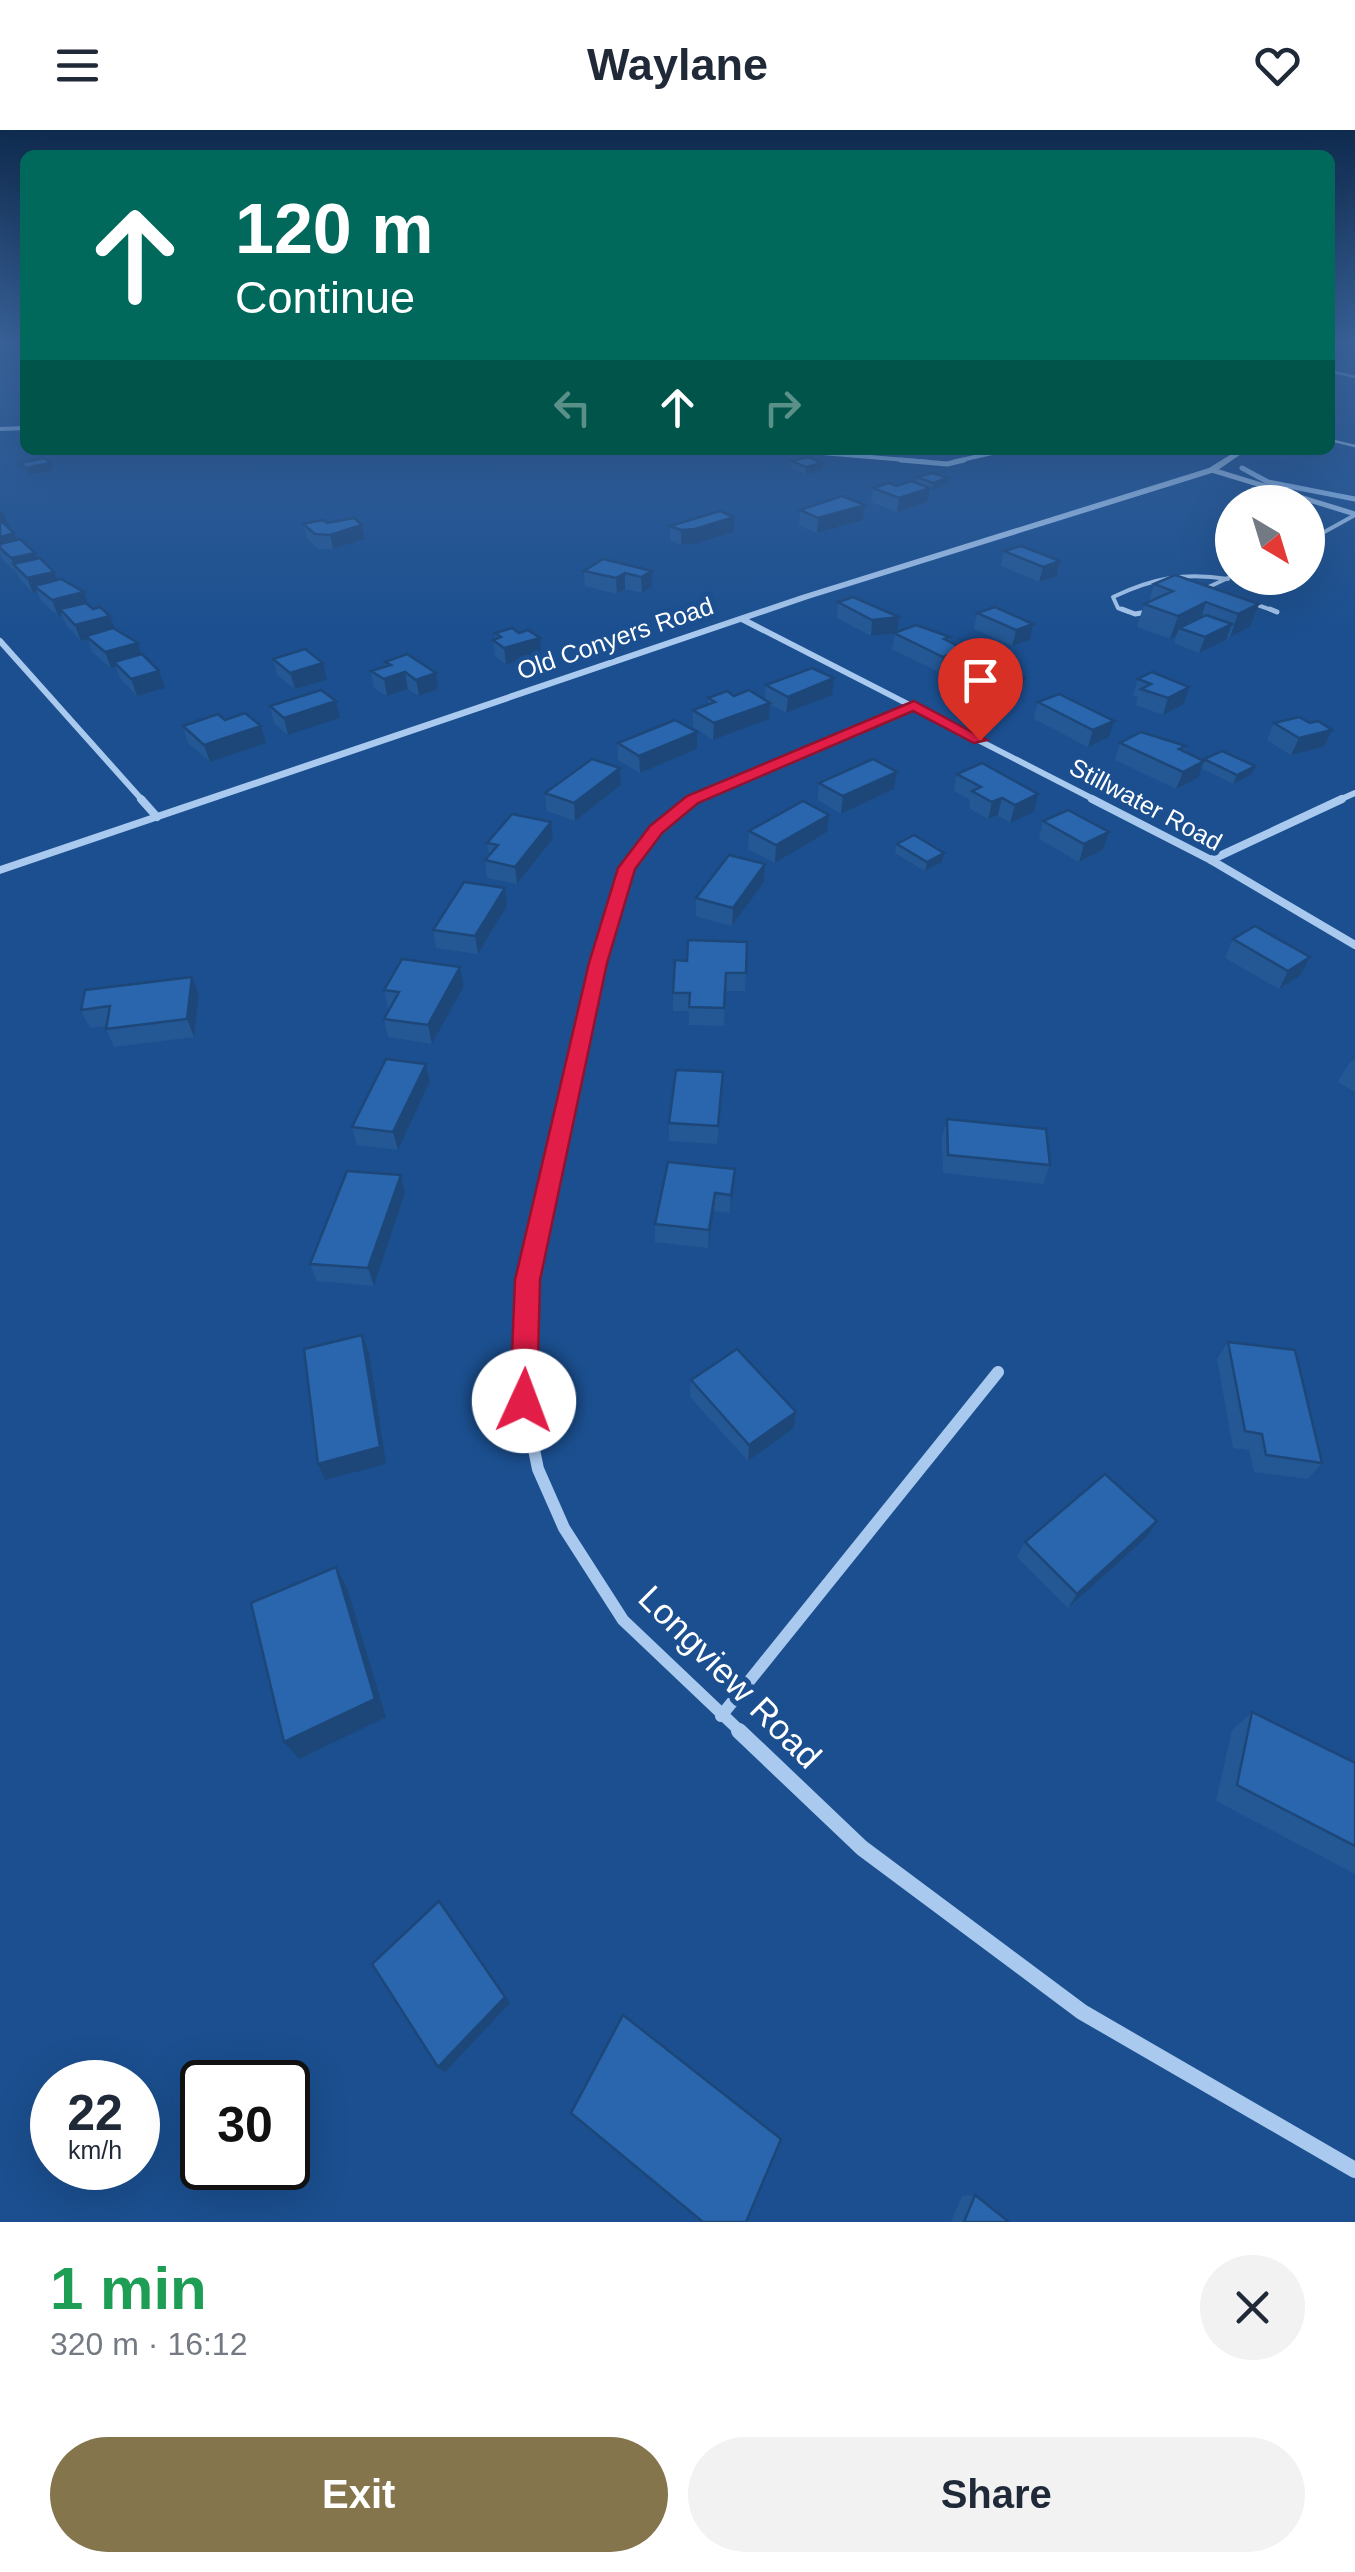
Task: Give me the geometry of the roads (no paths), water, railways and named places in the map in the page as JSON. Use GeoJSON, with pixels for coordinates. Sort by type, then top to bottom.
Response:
{"type":"FeatureCollection","features":[{"type":"Feature","properties":{"kind":"street","name":"Old Conyers Road"},"geometry":{"type":"LineString","coordinates":[[0,870],[742,619],[1212,470],[1235,455]]}},
{"type":"Feature","properties":{"kind":"street"},"geometry":{"type":"LineString","coordinates":[[1212,470],[1355,515]]}},
{"type":"Feature","properties":{"kind":"street","name":"Stillwater Road"},"geometry":{"type":"LineString","coordinates":[[742,619],[1211,860],[1355,945]]}},
{"type":"Feature","properties":{"kind":"street"},"geometry":{"type":"LineString","coordinates":[[0,641],[157,817]]}},
{"type":"Feature","properties":{"kind":"street","name":"Longview Road"},"geometry":{"type":"LineString","coordinates":[[914,706],[693,800],[656,829],[627,868],[598,963],[528,1280],[524,1401],[538,1469],[564,1528],[624,1620],[862,1848],[1082,2012],[1355,2170]]}},
{"type":"Feature","properties":{"kind":"street"},"geometry":{"type":"LineString","coordinates":[[1211,860],[1355,793]]}},
{"type":"Feature","properties":{"kind":"street"},"geometry":{"type":"LineString","coordinates":[[721,1716],[998,1372]]}},
{"type":"Feature","properties":{"kind":"lane"},"geometry":{"type":"LineString","coordinates":[[1325,532],[1355,515]]}},
{"type":"Feature","properties":{"kind":"lane"},"geometry":{"type":"LineString","coordinates":[[1158,610],[1135,614],[1118,608],[1113,597],[1161,574],[1215,576]]}},
{"type":"Feature","properties":{"kind":"lane"},"geometry":{"type":"LineString","coordinates":[[1192,594],[1215,585]]}},
{"type":"Feature","properties":{"kind":"lane"},"geometry":{"type":"LineString","coordinates":[[1208,588],[1215,590]]}},
{"type":"Feature","properties":{"kind":"lane"},"geometry":{"type":"LineString","coordinates":[[1242,600],[1277,612]]}},
{"type":"Feature","properties":{"kind":"waterway"},"geometry":{"type":"LineString","coordinates":[[846,455],[929,462]]}},
{"type":"Feature","properties":{"kind":"waterway"},"geometry":{"type":"LineString","coordinates":[[953,462],[983,455]]}},
{"type":"Feature","properties":{"kind":"waterway"},"geometry":{"type":"LineString","coordinates":[[901,460],[947,464],[964,460]]}},
{"type":"Feature","properties":{"kind":"waterway"},"geometry":{"type":"LineString","coordinates":[[1242,468],[1268,482],[1355,499]]}}]}
